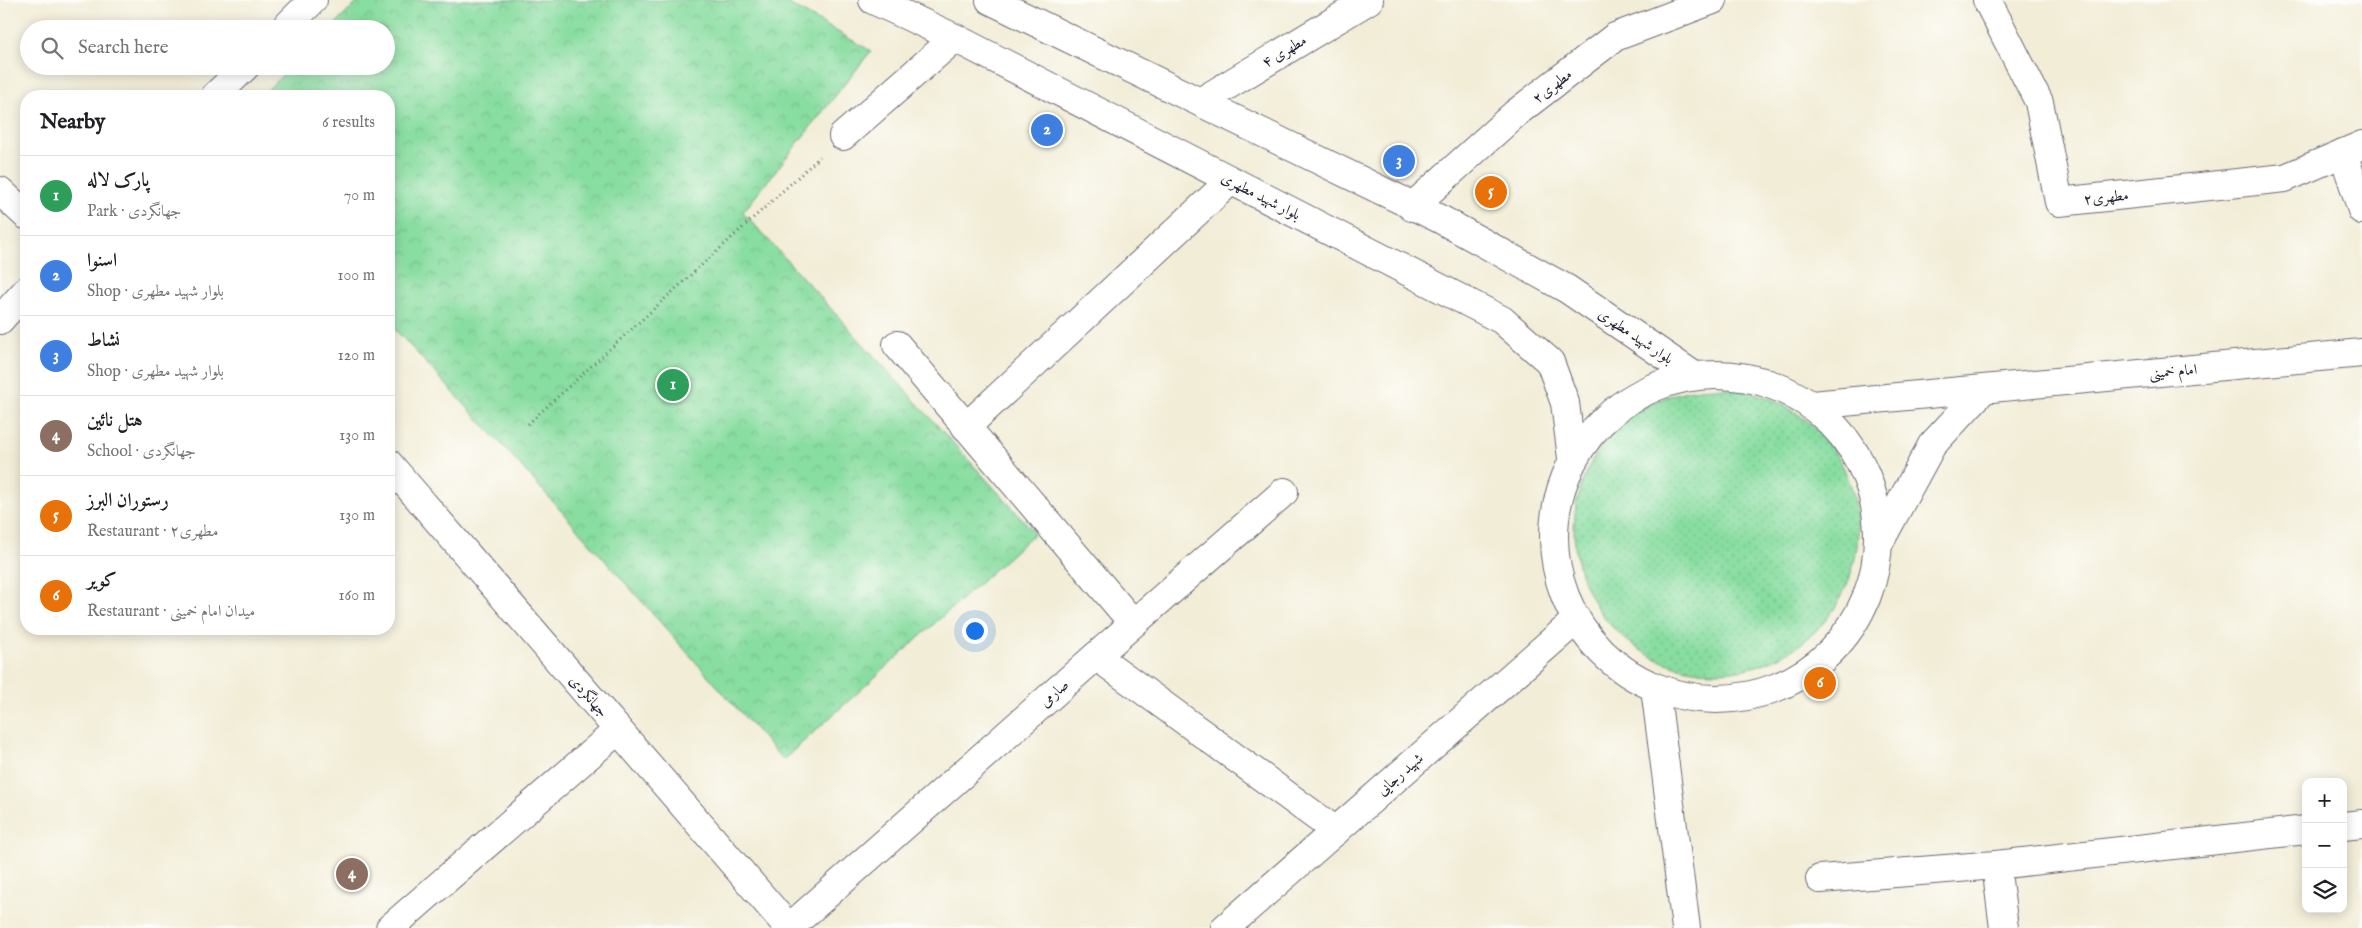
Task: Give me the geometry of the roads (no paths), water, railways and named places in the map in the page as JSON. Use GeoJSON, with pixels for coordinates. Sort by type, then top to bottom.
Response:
{"type":"FeatureCollection","features":[{"type":"Feature","properties":{"kind":"street"},"geometry":{"type":"LineString","coordinates":[[293,20],[313,0]]}},
{"type":"Feature","properties":{"kind":"street","name":"بلوار شهید مطهری"},"geometry":{"type":"LineString","coordinates":[[874,0],[955,38],[1502,320],[1550,362],[1565,403],[1572,458]]}},
{"type":"Feature","properties":{"kind":"street","name":"بلوار شهید مطهری"},"geometry":{"type":"LineString","coordinates":[[990,0],[1442,220],[1567,289],[1693,375]]}},
{"type":"Feature","properties":{"kind":"street","name":"مطهری ۴"},"geometry":{"type":"LineString","coordinates":[[1200,102],[1369,0]]}},
{"type":"Feature","properties":{"kind":"street","name":"مطهری۲"},"geometry":{"type":"LineString","coordinates":[[1412,207],[1516,113],[1615,37],[1713,0]]}},
{"type":"Feature","properties":{"kind":"street","name":"مطهری۲"},"geometry":{"type":"LineString","coordinates":[[1987,0],[2039,102],[2059,202],[2285,178],[2353,149]]}},
{"type":"Feature","properties":{"kind":"street"},"geometry":{"type":"LineString","coordinates":[[843,136],[955,38]]}},
{"type":"Feature","properties":{"kind":"street"},"geometry":{"type":"LineString","coordinates":[[221,90],[237,75]]}},
{"type":"Feature","properties":{"kind":"street"},"geometry":{"type":"LineString","coordinates":[[2353,149],[2362,210]]}},
{"type":"Feature","properties":{"kind":"street"},"geometry":{"type":"LineString","coordinates":[[966,427],[1230,181]]}},
{"type":"Feature","properties":{"kind":"street"},"geometry":{"type":"LineString","coordinates":[[0,191],[20,210]]}},
{"type":"Feature","properties":{"kind":"street"},"geometry":{"type":"LineString","coordinates":[[0,320],[20,297]]}},
{"type":"Feature","properties":{"kind":"street"},"geometry":{"type":"LineString","coordinates":[[897,345],[1133,623]]}},
{"type":"Feature","properties":{"kind":"street","name":"امام خمینی"},"geometry":{"type":"LineString","coordinates":[[1812,405],[2362,353]]}},
{"type":"Feature","properties":{"kind":"street"},"geometry":{"type":"LineString","coordinates":[[1880,541],[1873,489],[1850,442],[1812,405],[1776,384],[1735,375],[1693,375],[1645,390],[1603,418],[1572,458],[1556,498],[1552,540],[1558,583],[1575,621],[1610,661],[1655,688],[1706,700],[1758,695],[1806,673],[1845,638],[1870,592],[1880,541],[1932,445],[1984,388]]}},
{"type":"Feature","properties":{"kind":"street","name":"جهانگردی"},"geometry":{"type":"LineString","coordinates":[[395,471],[789,928]]}},
{"type":"Feature","properties":{"kind":"street","name":"صارمی"},"geometry":{"type":"LineString","coordinates":[[789,928],[1133,623],[1284,492]]}},
{"type":"Feature","properties":{"kind":"street","name":"شهید رجایی"},"geometry":{"type":"LineString","coordinates":[[1236,925],[1336,831],[1575,621]]}},
{"type":"Feature","properties":{"kind":"street"},"geometry":{"type":"LineString","coordinates":[[1096,656],[1336,831]]}},
{"type":"Feature","properties":{"kind":"street"},"geometry":{"type":"LineString","coordinates":[[1655,688],[1686,928]]}},
{"type":"Feature","properties":{"kind":"street"},"geometry":{"type":"LineString","coordinates":[[390,928],[618,730]]}},
{"type":"Feature","properties":{"kind":"street"},"geometry":{"type":"LineString","coordinates":[[2347,826],[2362,824]]}},
{"type":"Feature","properties":{"kind":"street"},"geometry":{"type":"LineString","coordinates":[[1820,879],[1996,865],[2302,830]]}},
{"type":"Feature","properties":{"kind":"street"},"geometry":{"type":"LineString","coordinates":[[1996,865],[2004,928]]}},
{"type":"Feature","properties":{"kind":"place","name":"اسنوا"},"geometry":{"type":"Point","coordinates":[1047,130]}},
{"type":"Feature","properties":{"kind":"place","name":"نشاط"},"geometry":{"type":"Point","coordinates":[1399,161]}},
{"type":"Feature","properties":{"kind":"place","name":"رستوران البرز"},"geometry":{"type":"Point","coordinates":[1491,192]}},
{"type":"Feature","properties":{"kind":"place","name":"پارک لاله"},"geometry":{"type":"Point","coordinates":[673,385]}},
{"type":"Feature","properties":{"kind":"place","name":"کویر"},"geometry":{"type":"Point","coordinates":[1820,683]}},
{"type":"Feature","properties":{"kind":"place","name":"هتل نائین"},"geometry":{"type":"Point","coordinates":[352,874]}}]}
